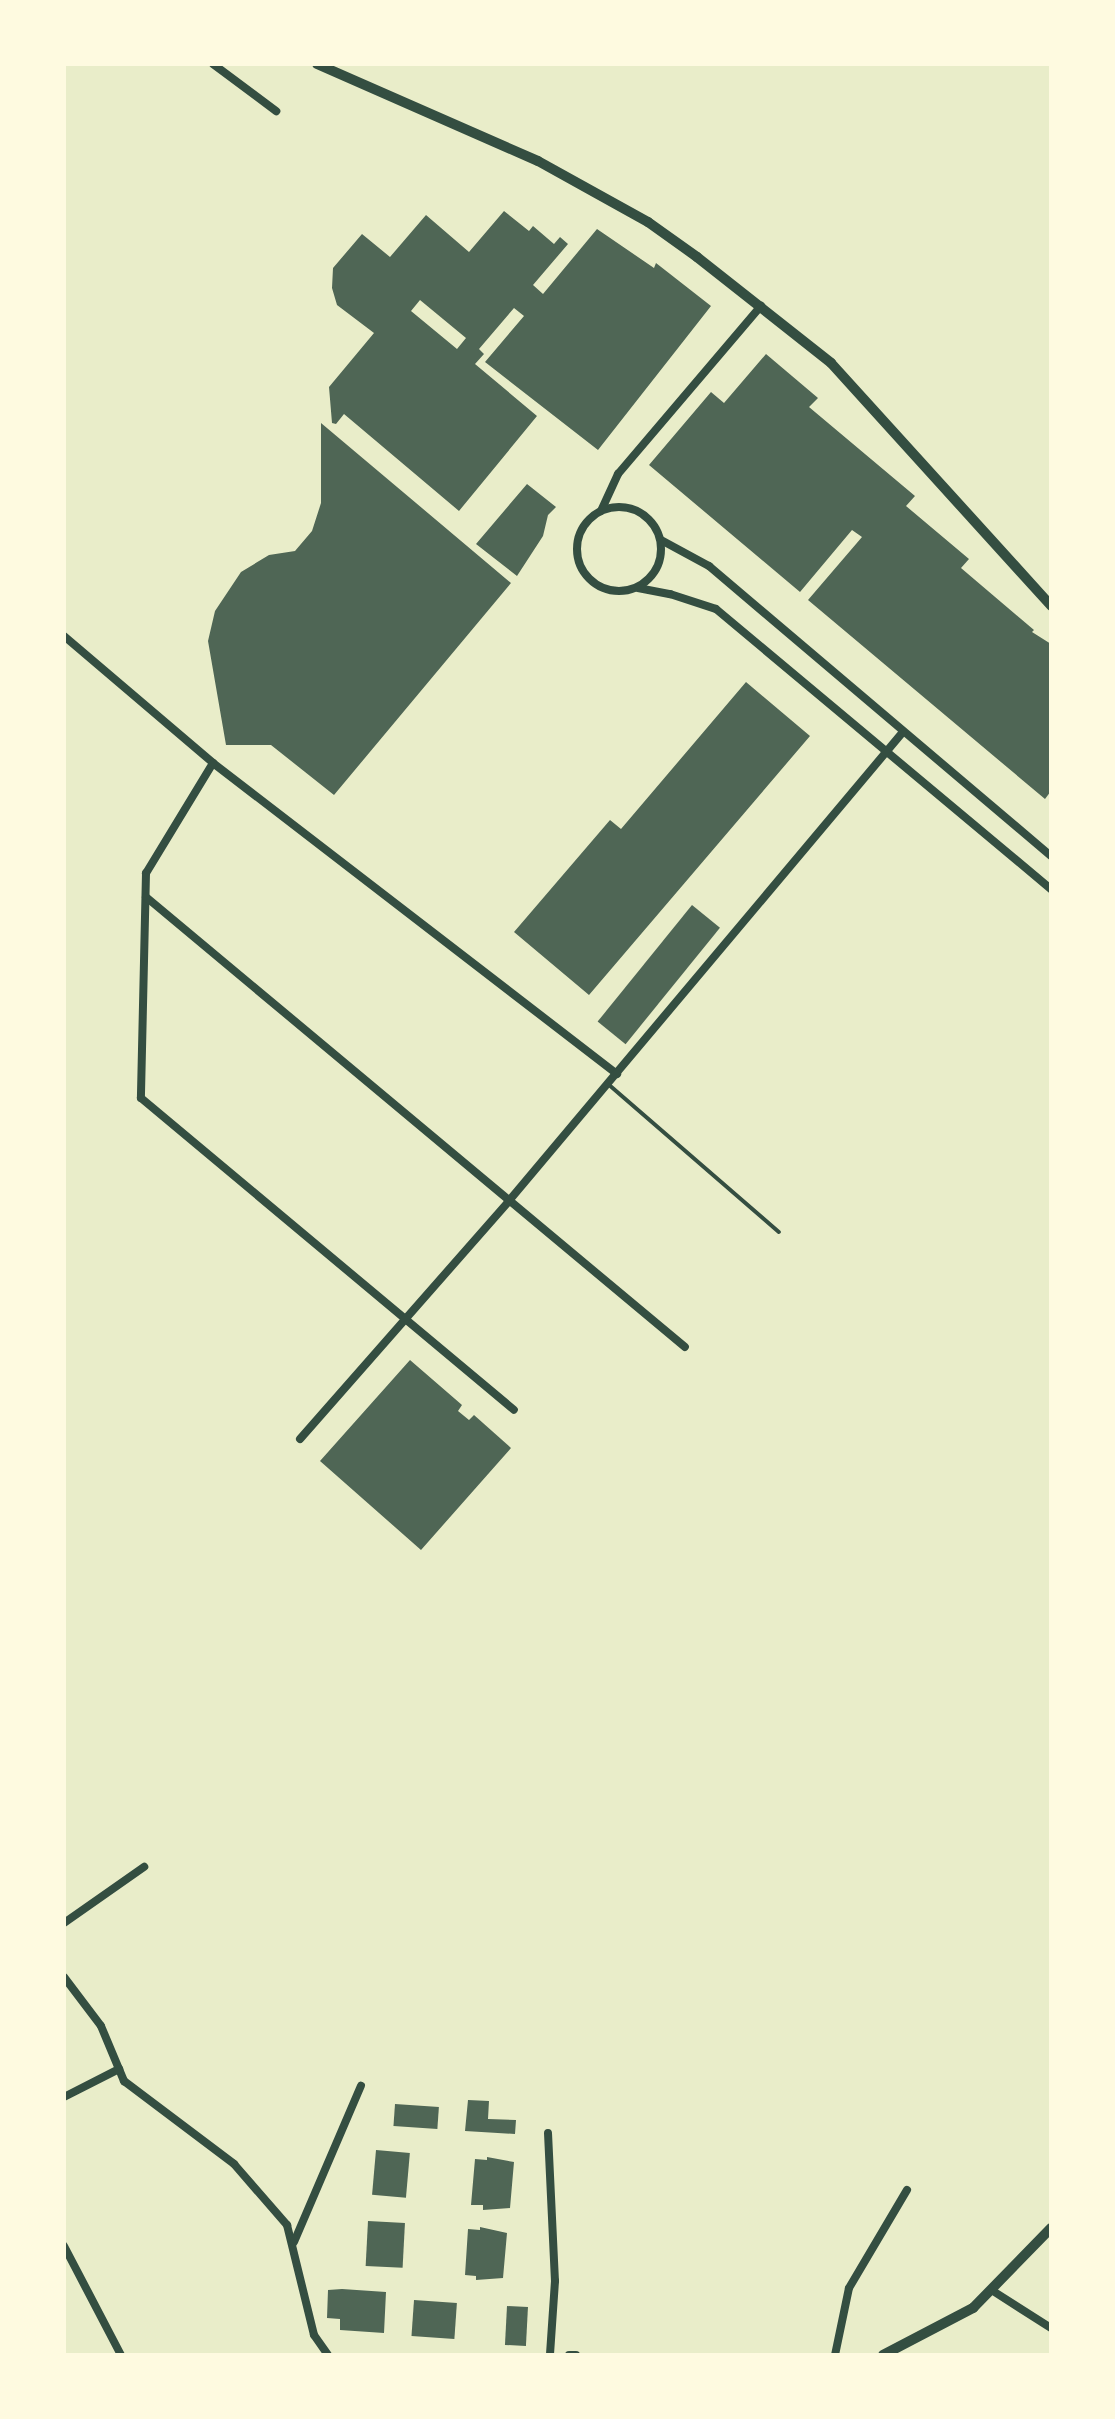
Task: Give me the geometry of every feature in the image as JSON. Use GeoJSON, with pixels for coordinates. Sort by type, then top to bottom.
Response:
{"type":"FeatureCollection","features":[{"type":"Feature","properties":{"kind":"street"},"geometry":{"type":"LineString","coordinates":[[213,64],[276,111]]}},
{"type":"Feature","properties":{"kind":"street"},"geometry":{"type":"LineString","coordinates":[[317,64],[483,135],[648,222],[761,306],[831,363],[1051,606]]}},
{"type":"Feature","properties":{"kind":"street"},"geometry":{"type":"LineString","coordinates":[[761,306],[618,474],[601,511],[582,529],[577,541],[581,568],[599,587],[625,592],[638,588],[670,594],[716,609],[1051,889]]}},
{"type":"Feature","properties":{"kind":"street"},"geometry":{"type":"LineString","coordinates":[[601,511],[613,507],[638,511],[656,528],[661,540],[658,568],[638,588]]}},
{"type":"Feature","properties":{"kind":"street"},"geometry":{"type":"LineString","coordinates":[[661,540],[709,566],[1051,856]]}},
{"type":"Feature","properties":{"kind":"street"},"geometry":{"type":"LineString","coordinates":[[64,636],[213,763],[617,1074]]}},
{"type":"Feature","properties":{"kind":"street"},"geometry":{"type":"LineString","coordinates":[[300,1439],[508,1202],[903,732]]}},
{"type":"Feature","properties":{"kind":"street"},"geometry":{"type":"LineString","coordinates":[[213,763],[146,873],[141,1098],[514,1410]]}},
{"type":"Feature","properties":{"kind":"street"},"geometry":{"type":"LineString","coordinates":[[146,897],[685,1347]]}},
{"type":"Feature","properties":{"kind":"street"},"geometry":{"type":"LineString","coordinates":[[64,1923],[144,1867]]}},
{"type":"Feature","properties":{"kind":"street"},"geometry":{"type":"LineString","coordinates":[[64,1977],[101,2026],[124,2081],[253,2182],[287,2225],[294,2242],[314,2335],[328,2355]]}},
{"type":"Feature","properties":{"kind":"street"},"geometry":{"type":"LineString","coordinates":[[64,2097],[119,2069]]}},
{"type":"Feature","properties":{"kind":"street"},"geometry":{"type":"LineString","coordinates":[[294,2242],[361,2086]]}},
{"type":"Feature","properties":{"kind":"street"},"geometry":{"type":"LineString","coordinates":[[548,2133],[555,2281],[550,2355]]}},
{"type":"Feature","properties":{"kind":"street"},"geometry":{"type":"LineString","coordinates":[[835,2355],[849,2288],[907,2190]]}},
{"type":"Feature","properties":{"kind":"street"},"geometry":{"type":"LineString","coordinates":[[883,2355],[973,2308],[993,2291],[1051,2228]]}},
{"type":"Feature","properties":{"kind":"street"},"geometry":{"type":"LineString","coordinates":[[64,2246],[121,2355]]}},
{"type":"Feature","properties":{"kind":"street"},"geometry":{"type":"LineString","coordinates":[[993,2291],[1051,2328]]}},
{"type":"Feature","properties":{"kind":"street"},"geometry":{"type":"LineString","coordinates":[[569,2355],[576,2355]]}},
{"type":"Feature","properties":{"kind":"lane"},"geometry":{"type":"LineString","coordinates":[[608,1084],[779,1232]]}},
{"type":"Feature","properties":{"kind":"building"},"geometry":{"type":"Polygon","coordinates":[[[504,211],[529,231],[533,226],[554,244],[560,237],[568,244],[533,285],[543,294],[597,229],[654,268],[656,263],[711,306],[598,450],[485,362],[524,316],[514,308],[479,349],[484,354],[475,364],[537,416],[459,511],[344,414],[336,424],[332,423],[329,387],[374,333],[337,305],[332,288],[333,268],[362,234],[390,257],[426,215],[469,252],[504,211]],[[420,300],[411,311],[457,349],[466,338],[420,300]]]}},
{"type":"Feature","properties":{"kind":"building"},"geometry":{"type":"Polygon","coordinates":[[[766,354],[818,398],[809,407],[915,496],[906,506],[969,559],[961,568],[1034,630],[1032,632],[1051,644],[1051,791],[1045,799],[808,600],[862,537],[852,530],[800,592],[649,465],[711,392],[724,403],[766,354]]]}},
{"type":"Feature","properties":{"kind":"building"},"geometry":{"type":"Polygon","coordinates":[[[321,423],[511,583],[334,795],[271,745],[226,745],[208,641],[215,611],[241,572],[269,555],[295,551],[312,531],[321,503],[321,423]]]}},
{"type":"Feature","properties":{"kind":"building"},"geometry":{"type":"Polygon","coordinates":[[[527,484],[556,507],[548,515],[543,536],[517,576],[476,544],[527,484]]]}},
{"type":"Feature","properties":{"kind":"building"},"geometry":{"type":"Polygon","coordinates":[[[746,682],[810,736],[589,995],[514,932],[610,820],[621,829],[746,682]]]}},
{"type":"Feature","properties":{"kind":"building"},"geometry":{"type":"Polygon","coordinates":[[[692,905],[720,928],[626,1044],[598,1022],[692,905]]]}},
{"type":"Feature","properties":{"kind":"building"},"geometry":{"type":"Polygon","coordinates":[[[410,1360],[462,1405],[458,1411],[469,1420],[474,1415],[511,1448],[421,1550],[320,1461],[410,1360]]]}},
{"type":"Feature","properties":{"kind":"building"},"geometry":{"type":"Polygon","coordinates":[[[468,2100],[489,2101],[488,2119],[516,2120],[515,2134],[465,2131],[468,2100]]]}},
{"type":"Feature","properties":{"kind":"building"},"geometry":{"type":"Polygon","coordinates":[[[395,2104],[439,2107],[437,2129],[393,2126],[395,2104]]]}},
{"type":"Feature","properties":{"kind":"building"},"geometry":{"type":"Polygon","coordinates":[[[376,2150],[410,2153],[406,2198],[372,2195],[376,2150]]]}},
{"type":"Feature","properties":{"kind":"building"},"geometry":{"type":"Polygon","coordinates":[[[487,2157],[514,2162],[510,2208],[483,2210],[483,2205],[471,2205],[475,2159],[487,2160],[487,2157]]]}},
{"type":"Feature","properties":{"kind":"building"},"geometry":{"type":"Polygon","coordinates":[[[368,2221],[405,2223],[403,2268],[366,2266],[368,2221]]]}},
{"type":"Feature","properties":{"kind":"building"},"geometry":{"type":"Polygon","coordinates":[[[480,2227],[507,2233],[503,2278],[476,2280],[476,2276],[465,2275],[468,2229],[480,2230],[480,2227]]]}},
{"type":"Feature","properties":{"kind":"building"},"geometry":{"type":"Polygon","coordinates":[[[328,2290],[386,2292],[384,2333],[340,2330],[340,2319],[327,2318],[328,2290]]]}},
{"type":"Feature","properties":{"kind":"building"},"geometry":{"type":"Polygon","coordinates":[[[414,2300],[457,2303],[454,2339],[411,2336],[414,2300]]]}},
{"type":"Feature","properties":{"kind":"building"},"geometry":{"type":"Polygon","coordinates":[[[507,2306],[528,2307],[526,2346],[505,2345],[507,2306]]]}}]}
